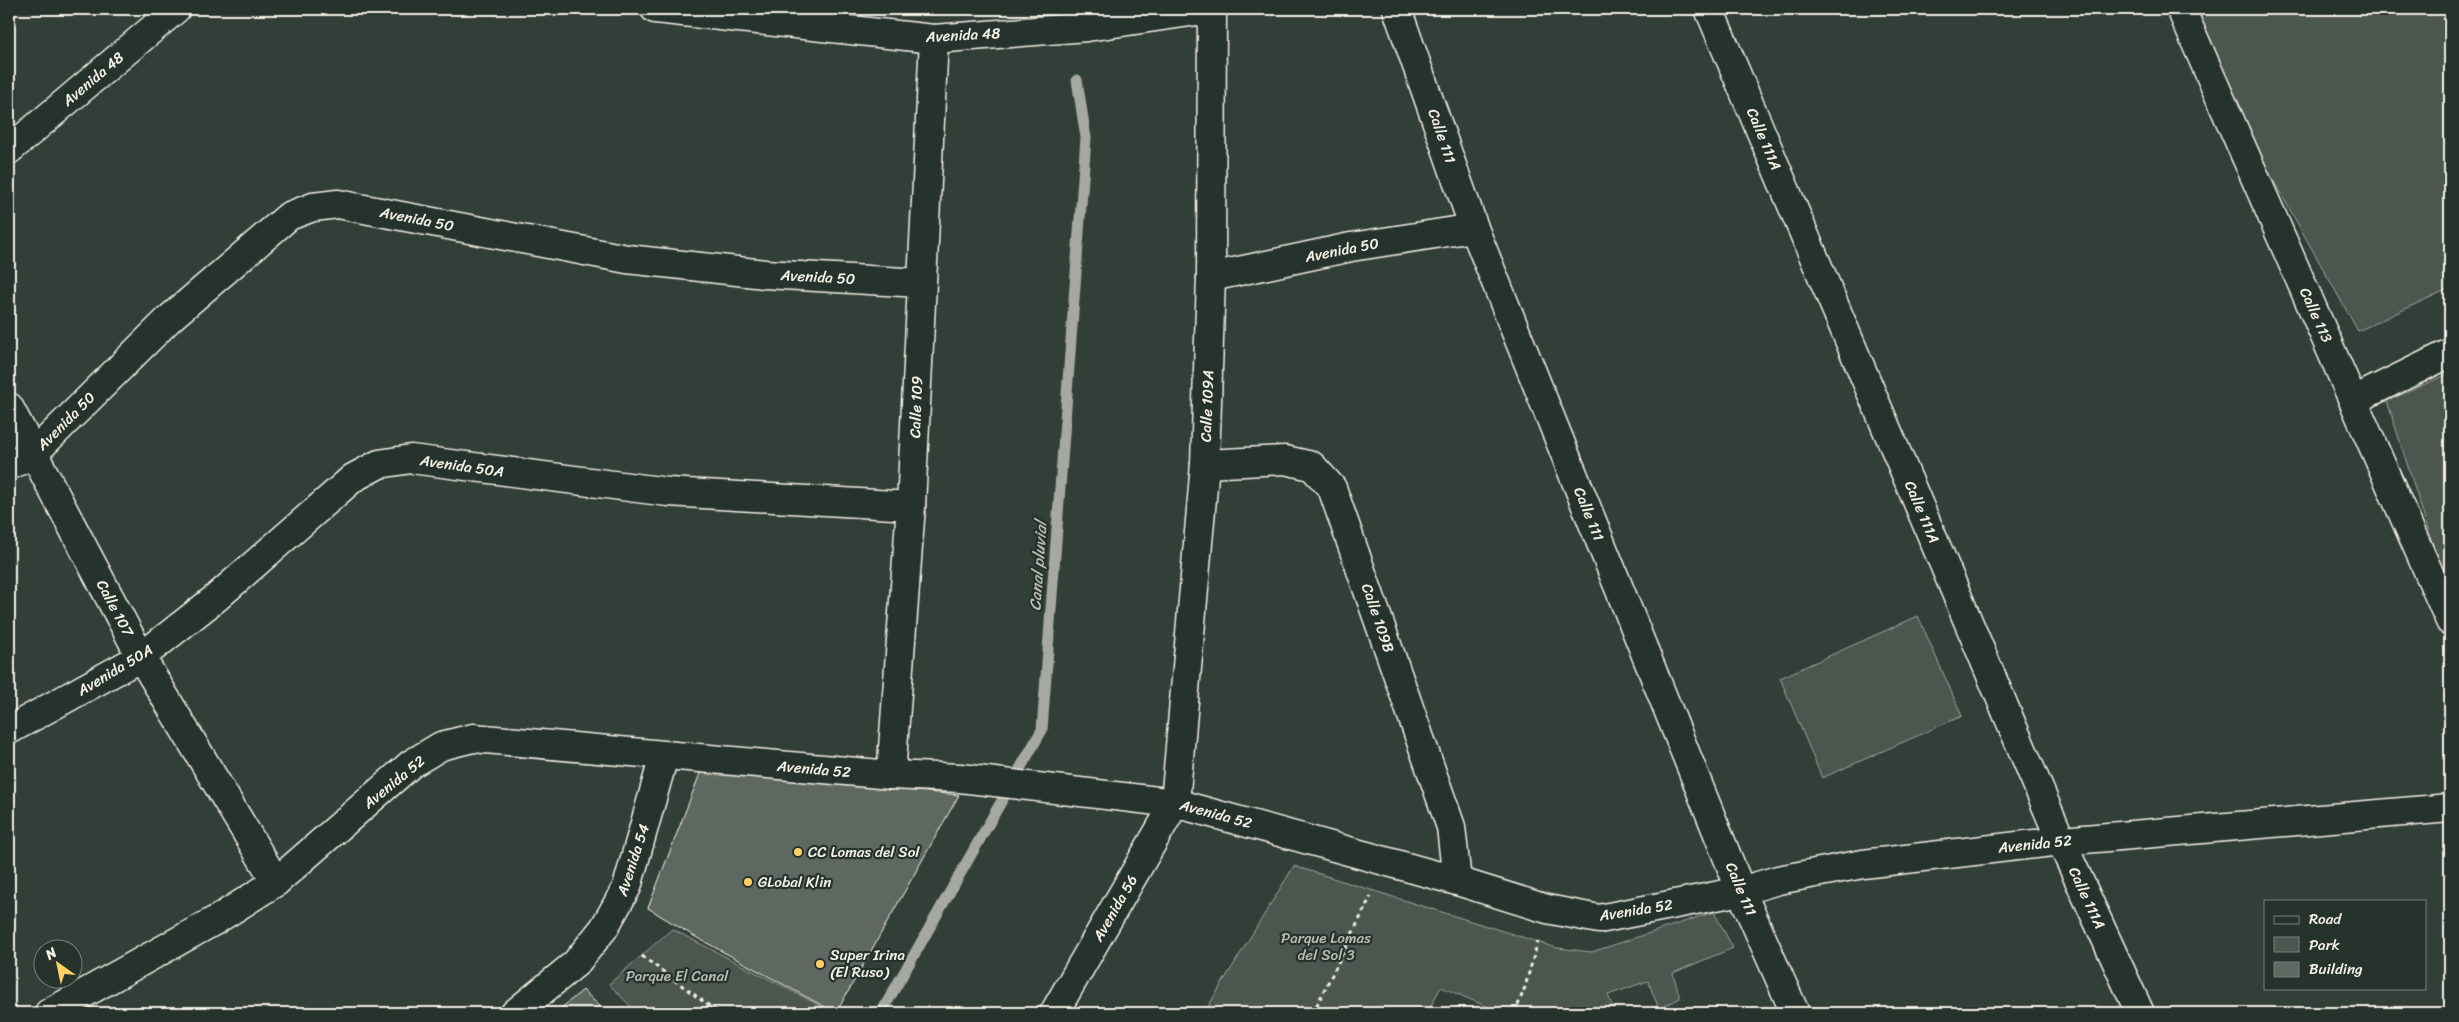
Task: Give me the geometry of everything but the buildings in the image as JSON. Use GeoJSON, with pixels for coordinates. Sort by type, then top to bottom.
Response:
{"type":"FeatureCollection","features":[{"type":"Feature","properties":{"kind":"street","name":"Avenida 48"},"geometry":{"type":"LineString","coordinates":[[9,150],[176,9]]}},
{"type":"Feature","properties":{"kind":"street","name":"Avenida 48"},"geometry":{"type":"LineString","coordinates":[[655,9],[934,39],[1087,27],[1212,9]]}},
{"type":"Feature","properties":{"kind":"street","name":"Calle 109A"},"geometry":{"type":"LineString","coordinates":[[1175,803],[1205,464],[1211,277],[1212,9]]}},
{"type":"Feature","properties":{"kind":"street","name":"Calle 111"},"geometry":{"type":"LineString","coordinates":[[1397,9],[1474,228],[1741,891],[1795,1013]]}},
{"type":"Feature","properties":{"kind":"street","name":"Calle 111A"},"geometry":{"type":"LineString","coordinates":[[1709,9],[2061,841],[2140,1013]]}},
{"type":"Feature","properties":{"kind":"street","name":"Calle 113"},"geometry":{"type":"LineString","coordinates":[[2181,9],[2450,621]]}},
{"type":"Feature","properties":{"kind":"street","name":"Calle 109"},"geometry":{"type":"LineString","coordinates":[[891,775],[912,506],[921,283],[934,39]]}},
{"type":"Feature","properties":{"kind":"street","name":"Avenida 50"},"geometry":{"type":"LineString","coordinates":[[9,466],[33,454],[169,319],[289,216],[313,206],[338,204],[627,259],[765,274],[921,283]]}},
{"type":"Feature","properties":{"kind":"street","name":"Avenida 50"},"geometry":{"type":"LineString","coordinates":[[1211,277],[1351,247],[1474,228]]}},
{"type":"Feature","properties":{"kind":"street"},"geometry":{"type":"LineString","coordinates":[[2354,400],[2450,354]]}},
{"type":"Feature","properties":{"kind":"street","name":"Calle 107"},"geometry":{"type":"LineString","coordinates":[[9,407],[141,657],[276,882]]}},
{"type":"Feature","properties":{"kind":"street","name":"Avenida 50A"},"geometry":{"type":"LineString","coordinates":[[9,730],[141,657],[216,598],[353,478],[379,464],[411,458],[668,492],[912,506]]}},
{"type":"Feature","properties":{"kind":"street","name":"Calle 109B"},"geometry":{"type":"LineString","coordinates":[[1205,464],[1285,460],[1312,466],[1332,488],[1451,827],[1457,881]]}},
{"type":"Feature","properties":{"kind":"street","name":"Avenida 52"},"geometry":{"type":"LineString","coordinates":[[49,1013],[216,920],[276,882],[411,764],[441,746],[473,738],[891,775],[960,778],[1175,803],[1457,881],[1547,909],[1599,919],[1741,891],[1778,880],[1863,864],[2061,841],[2450,808]]}},
{"type":"Feature","properties":{"kind":"street","name":"Avenida 54"},"geometry":{"type":"LineString","coordinates":[[515,1013],[576,963],[604,928],[627,887],[664,756]]}},
{"type":"Feature","properties":{"kind":"street","name":"Avenida 56"},"geometry":{"type":"LineString","coordinates":[[1054,1013],[1175,803]]}},
{"type":"Feature","properties":{"kind":"path"},"geometry":{"type":"LineString","coordinates":[[1313,1013],[1371,896]]}},
{"type":"Feature","properties":{"kind":"path"},"geometry":{"type":"LineString","coordinates":[[1515,1013],[1525,987],[1547,909]]}},
{"type":"Feature","properties":{"kind":"path"},"geometry":{"type":"LineString","coordinates":[[642,956],[719,1013]]}},
{"type":"Feature","properties":{"kind":"green space"},"geometry":{"type":"Polygon","coordinates":[[[2181,9],[2450,9],[2450,288],[2358,331],[2194,39],[2181,9]]]}},
{"type":"Feature","properties":{"kind":"green space"},"geometry":{"type":"Polygon","coordinates":[[[2450,373],[2450,598],[2387,401],[2450,373]]]}},
{"type":"Feature","properties":{"kind":"green space"},"geometry":{"type":"Polygon","coordinates":[[[1918,616],[1962,716],[1822,778],[1780,678],[1918,616]]]}},
{"type":"Feature","properties":{"kind":"green space","name":"Parque Lomas del Sol 3"},"geometry":{"type":"Polygon","coordinates":[[[1294,866],[1557,948],[1592,952],[1714,912],[1733,948],[1673,973],[1680,998],[1659,1009],[1648,981],[1608,995],[1615,1013],[1502,1013],[1441,987],[1427,1013],[1204,1013],[1294,866]]]}},
{"type":"Feature","properties":{"kind":"green space","name":"Parque El Canal"},"geometry":{"type":"Polygon","coordinates":[[[672,929],[834,1013],[637,1013],[609,984],[672,929]]]}},
{"type":"Feature","properties":{"kind":"waterway","name":"Canal pluvial"},"geometry":{"type":"LineString","coordinates":[[881,1013],[1042,730],[1086,138],[1077,80]]}},
{"type":"Feature","properties":{"kind":"place","name":"CC Lomas del Sol"},"geometry":{"type":"Point","coordinates":[798,852]}},
{"type":"Feature","properties":{"kind":"place","name":"GLobal Klin"},"geometry":{"type":"Point","coordinates":[748,882]}},
{"type":"Feature","properties":{"kind":"place","name":"Super Irina (El Ruso)"},"geometry":{"type":"Point","coordinates":[820,964]}}]}
